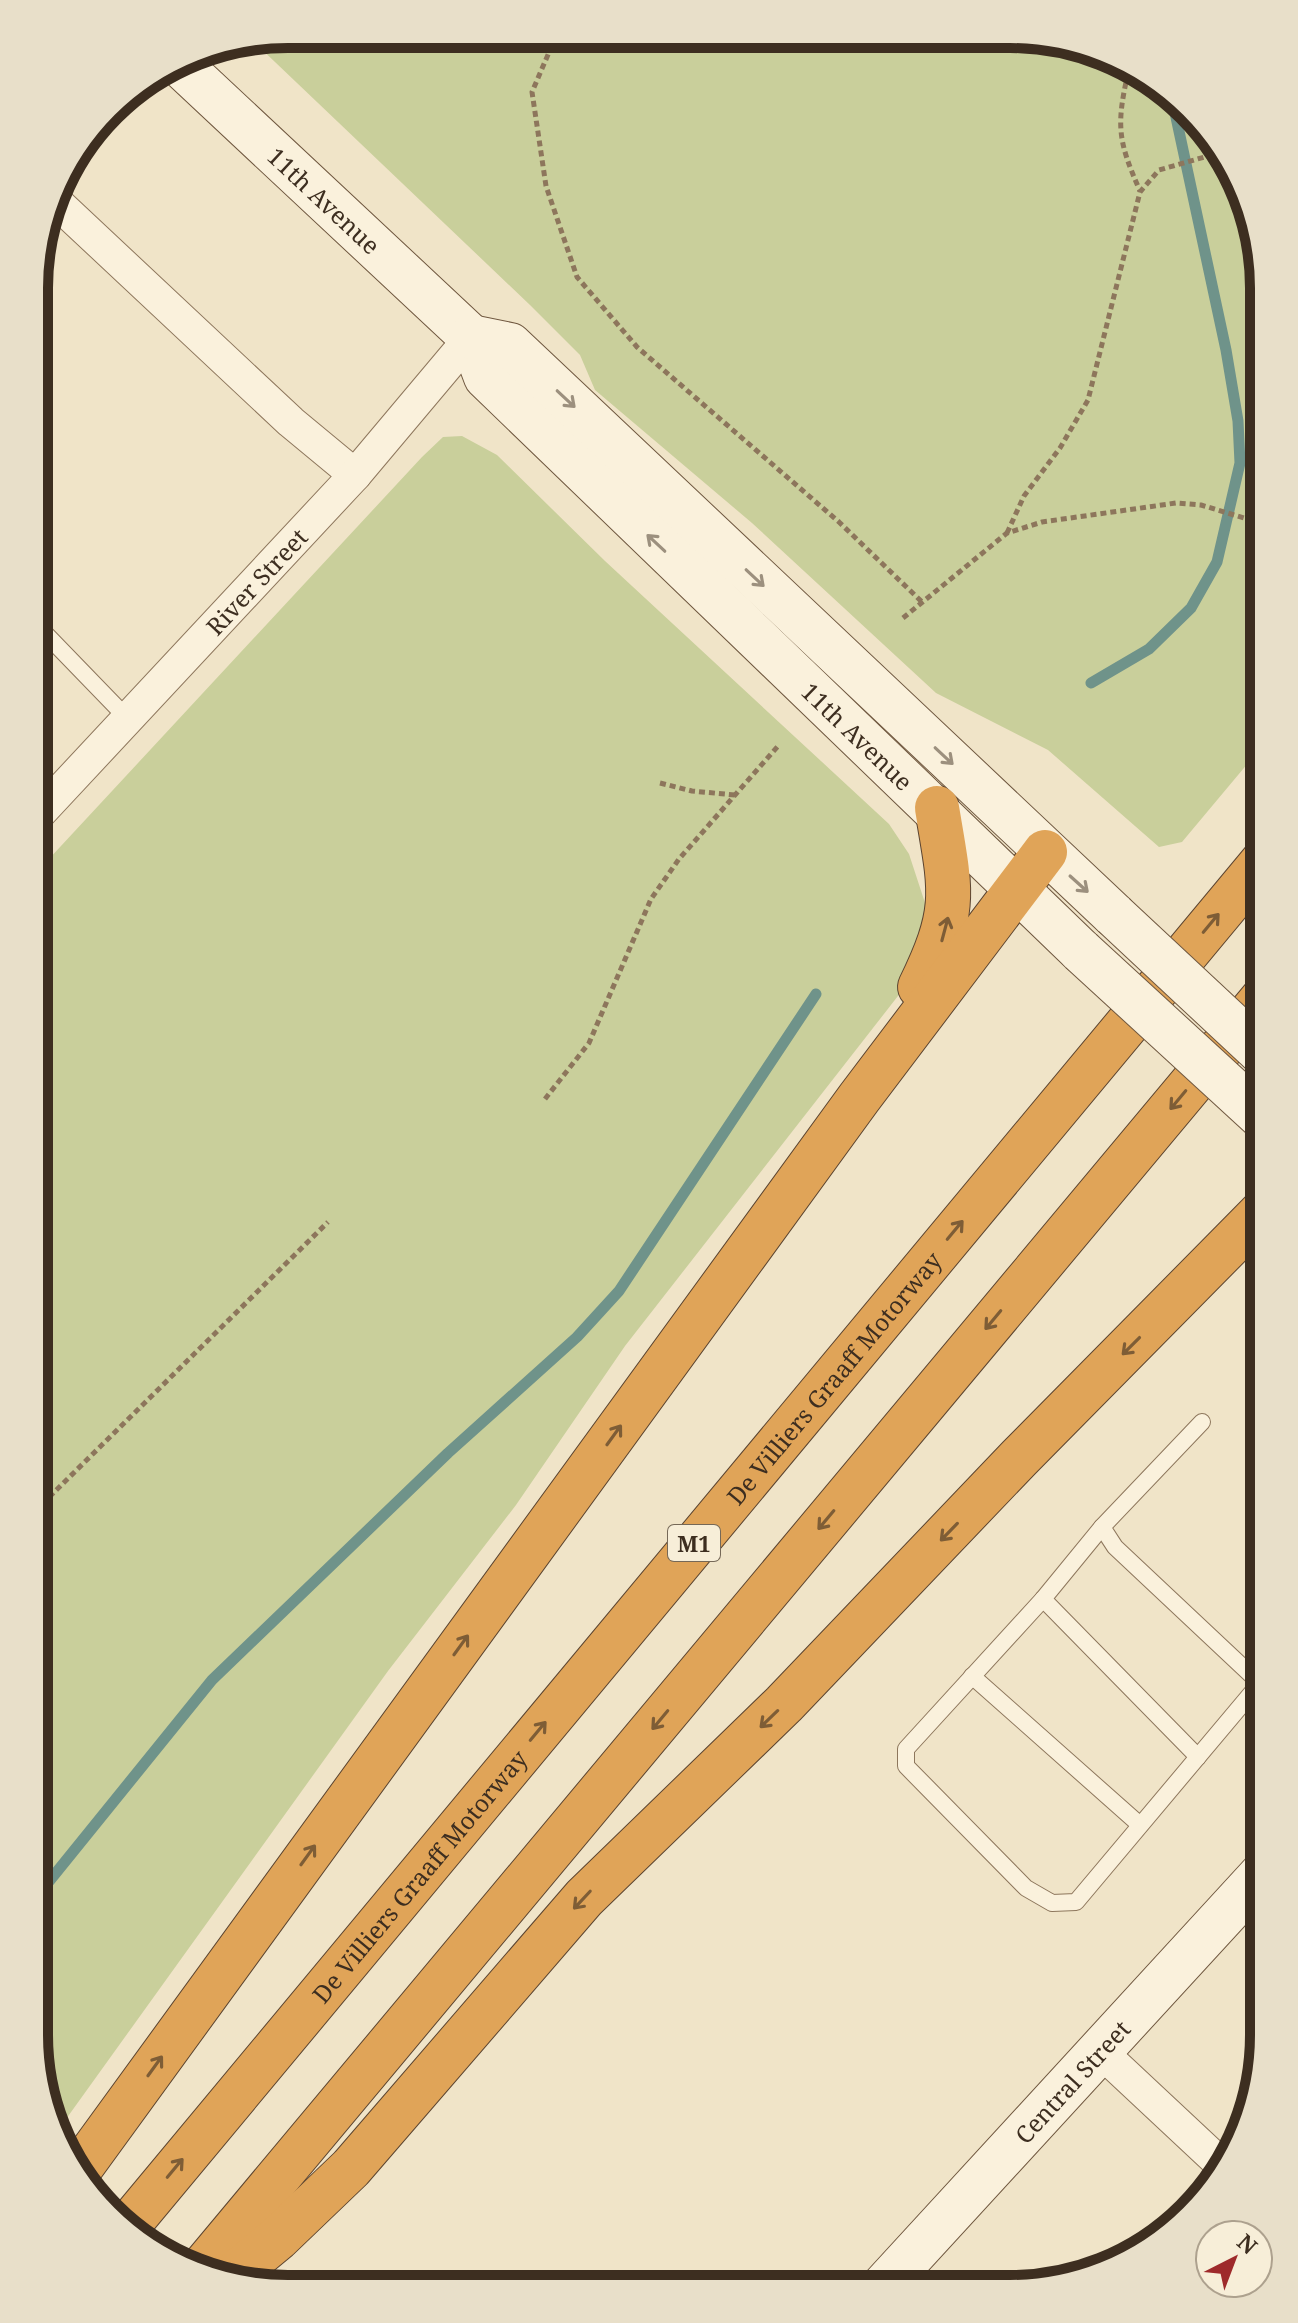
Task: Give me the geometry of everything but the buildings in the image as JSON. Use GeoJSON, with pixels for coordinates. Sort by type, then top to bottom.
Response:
{"type":"FeatureCollection","features":[{"type":"Feature","properties":{"kind":"highway"},"geometry":{"type":"LineString","coordinates":[[859,1098],[944,936],[950,892],[937,808]]}},
{"type":"Feature","properties":{"kind":"highway"},"geometry":{"type":"LineString","coordinates":[[85,2161],[859,1098],[1045,852]]}},
{"type":"Feature","properties":{"kind":"highway","name":"De Villiers Graaff Motorway"},"geometry":{"type":"LineString","coordinates":[[134,2218],[1250,877]]}},
{"type":"Feature","properties":{"kind":"highway"},"geometry":{"type":"LineString","coordinates":[[208,2261],[1250,1014]]}},
{"type":"Feature","properties":{"kind":"highway"},"geometry":{"type":"LineString","coordinates":[[240,2270],[351,2168],[584,1898],[784,1704],[1019,1458],[1249,1225]]}},
{"type":"Feature","properties":{"kind":"highway"},"geometry":{"type":"LineString","coordinates":[[1178,1300],[1249,1259]]}},
{"type":"Feature","properties":{"kind":"main road","name":"11th Avenue"},"geometry":{"type":"LineString","coordinates":[[187,71],[471,337],[486,377],[937,808],[1081,951],[1250,1106]]}},
{"type":"Feature","properties":{"kind":"main road","name":"11th Avenue"},"geometry":{"type":"LineString","coordinates":[[471,337],[510,345],[1250,1042]]}},
{"type":"Feature","properties":{"kind":"main road","name":"Central Street"},"geometry":{"type":"LineString","coordinates":[[894,2275],[1249,1888]]}},
{"type":"Feature","properties":{"kind":"street"},"geometry":{"type":"LineString","coordinates":[[62,208],[291,422],[355,475]]}},
{"type":"Feature","properties":{"kind":"street","name":"River Street"},"geometry":{"type":"LineString","coordinates":[[48,804],[355,475],[471,337]]}},
{"type":"Feature","properties":{"kind":"street"},"geometry":{"type":"LineString","coordinates":[[1100,2051],[1215,2158]]}},
{"type":"Feature","properties":{"kind":"lane"},"geometry":{"type":"LineString","coordinates":[[48,636],[128,719]]}},
{"type":"Feature","properties":{"kind":"lane"},"geometry":{"type":"LineString","coordinates":[[1202,1422],[1102,1527],[1043,1599],[915,1737],[906,1749],[906,1766],[1026,1888],[1052,1903],[1076,1902],[1249,1699]]}},
{"type":"Feature","properties":{"kind":"lane"},"geometry":{"type":"LineString","coordinates":[[1102,1527],[1115,1547],[1249,1673]]}},
{"type":"Feature","properties":{"kind":"lane"},"geometry":{"type":"LineString","coordinates":[[1043,1599],[1198,1757]]}},
{"type":"Feature","properties":{"kind":"lane"},"geometry":{"type":"LineString","coordinates":[[972,1676],[1140,1825]]}},
{"type":"Feature","properties":{"kind":"path"},"geometry":{"type":"LineString","coordinates":[[551,49],[532,92],[546,186],[577,277],[637,347],[839,522],[922,602]]}},
{"type":"Feature","properties":{"kind":"path"},"geometry":{"type":"LineString","coordinates":[[1127,79],[1119,113],[1122,151],[1140,192]]}},
{"type":"Feature","properties":{"kind":"path"},"geometry":{"type":"LineString","coordinates":[[1007,533],[1024,496],[1060,448],[1088,400],[1140,192],[1159,170],[1210,156]]}},
{"type":"Feature","properties":{"kind":"path"},"geometry":{"type":"LineString","coordinates":[[903,618],[1007,533],[1042,522],[1129,507],[1176,503],[1207,507],[1250,520]]}},
{"type":"Feature","properties":{"kind":"path"},"geometry":{"type":"LineString","coordinates":[[545,1099],[589,1043],[651,899],[679,859],[778,746]]}},
{"type":"Feature","properties":{"kind":"path"},"geometry":{"type":"LineString","coordinates":[[660,783],[692,791],[735,795]]}},
{"type":"Feature","properties":{"kind":"path"},"geometry":{"type":"LineString","coordinates":[[48,1498],[328,1222]]}},
{"type":"Feature","properties":{"kind":"green space"},"geometry":{"type":"Polygon","coordinates":[[[1010,48],[1056,53],[1087,61],[1143,89],[1190,130],[1209,155],[1237,211],[1248,257],[1250,761],[1182,842],[1159,847],[1048,750],[936,693],[752,523],[595,390],[580,355],[263,50],[1010,48]]]}},
{"type":"Feature","properties":{"kind":"green space"},"geometry":{"type":"Polygon","coordinates":[[[462,436],[497,455],[605,561],[889,824],[909,854],[926,906],[912,978],[625,1346],[516,1505],[388,1671],[65,2121],[56,2097],[48,2035],[48,860],[443,437],[462,436]]]}},
{"type":"Feature","properties":{"kind":"waterway"},"geometry":{"type":"LineString","coordinates":[[1091,683],[1149,649],[1191,608],[1217,562],[1240,463],[1238,421],[1226,350],[1176,116]]}},
{"type":"Feature","properties":{"kind":"waterway"},"geometry":{"type":"LineString","coordinates":[[48,1883],[212,1680],[448,1453],[577,1337],[619,1291],[816,994]]}}]}
